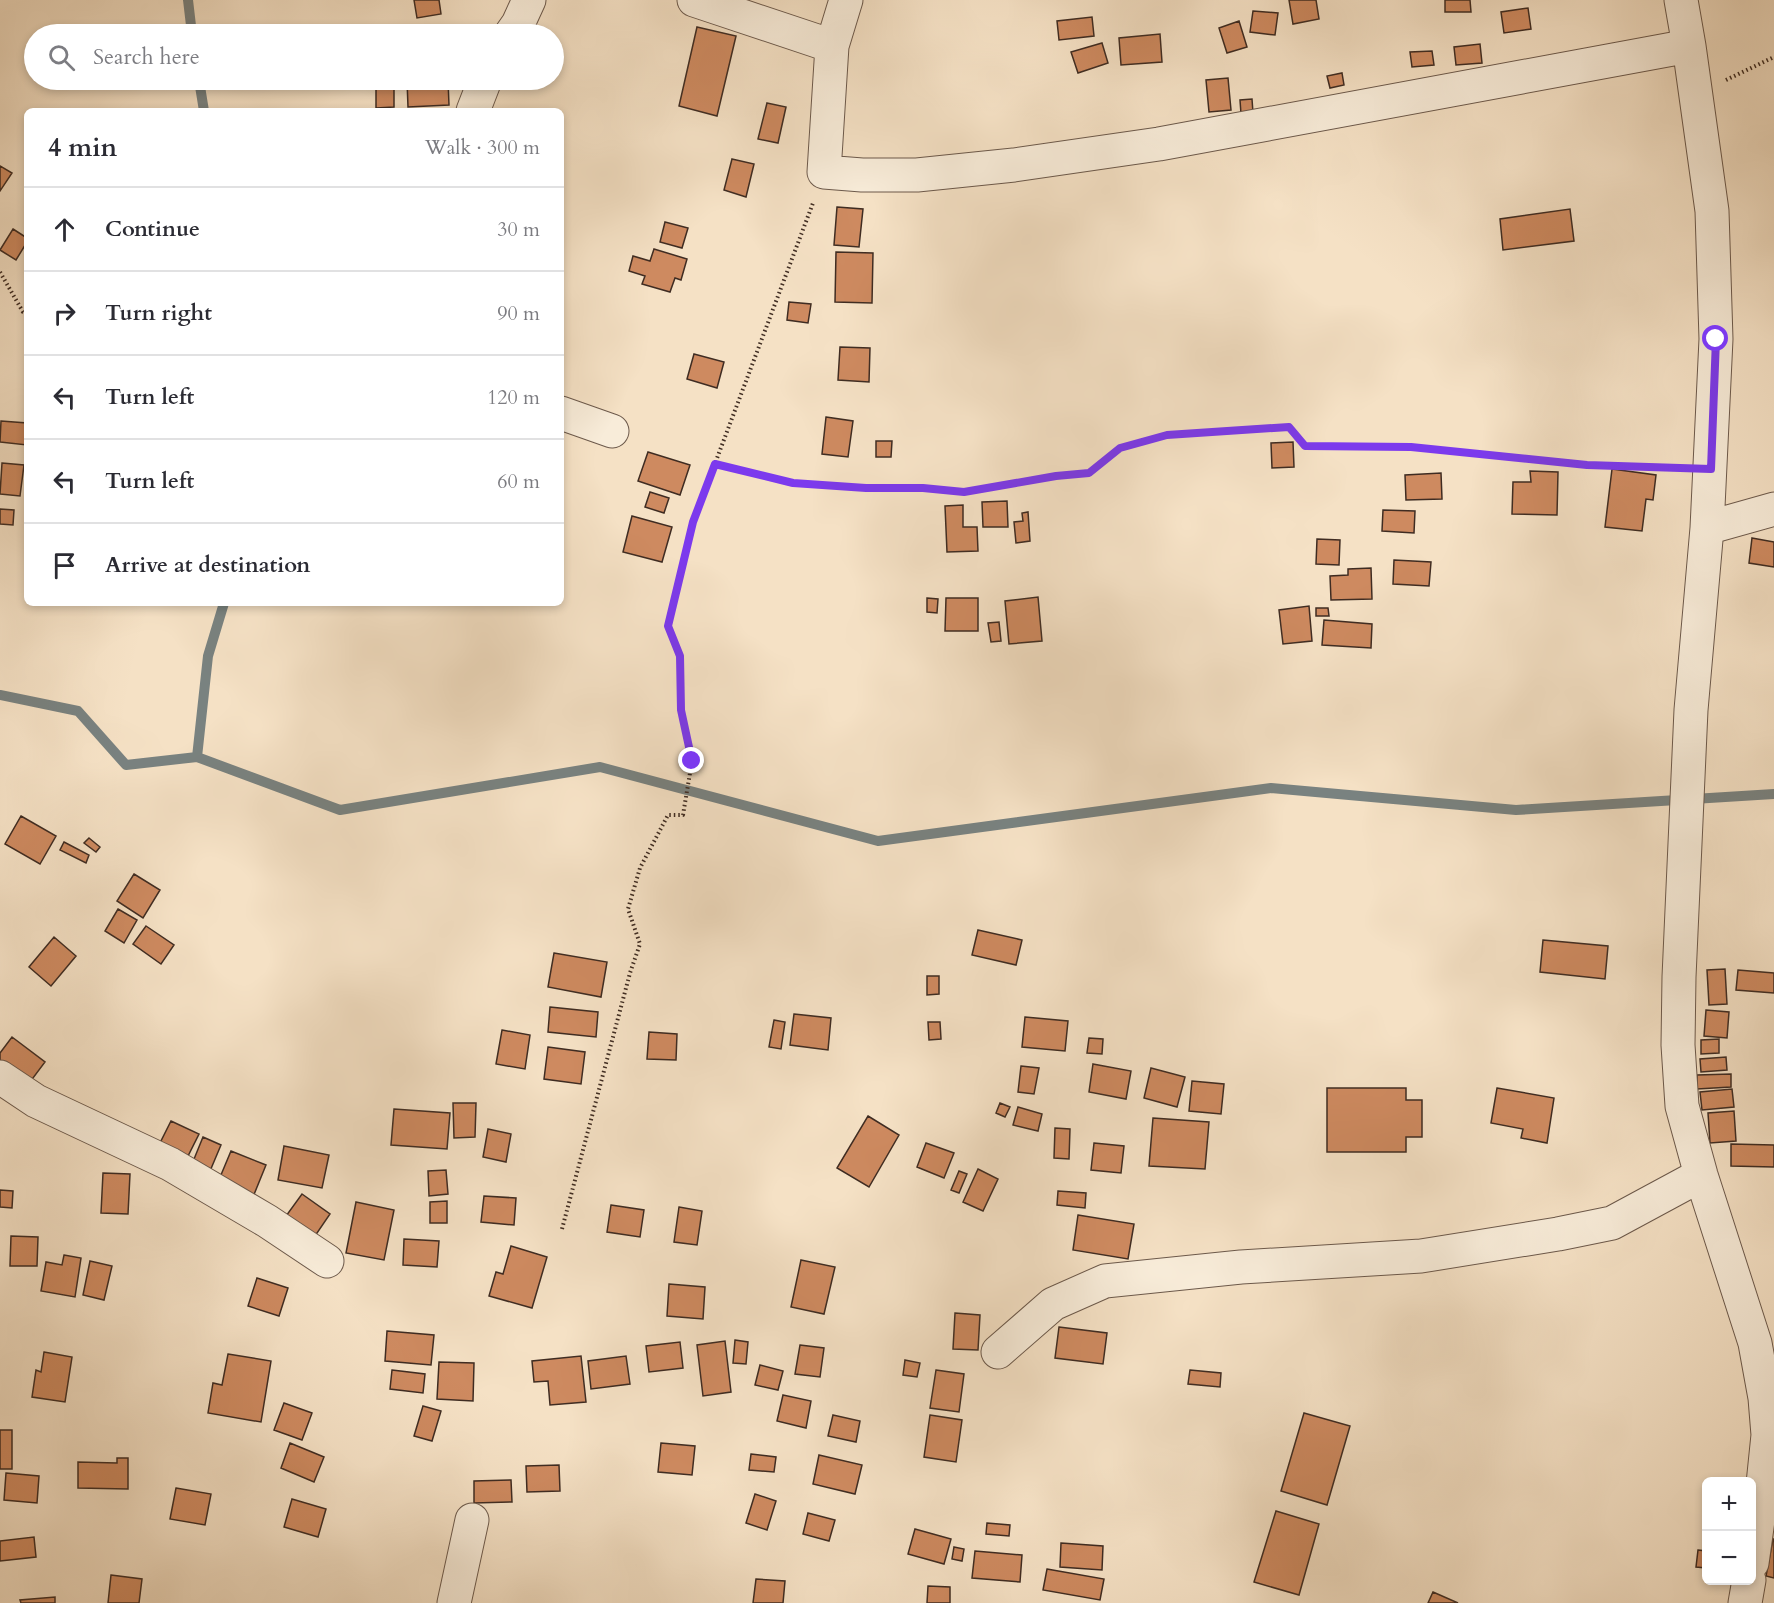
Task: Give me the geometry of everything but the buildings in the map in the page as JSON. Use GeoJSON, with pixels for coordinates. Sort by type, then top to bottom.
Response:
{"type":"FeatureCollection","features":[{"type":"Feature","properties":{"kind":"street"},"geometry":{"type":"LineString","coordinates":[[518,24],[529,0]]}},
{"type":"Feature","properties":{"kind":"street"},"geometry":{"type":"LineString","coordinates":[[694,0],[832,46]]}},
{"type":"Feature","properties":{"kind":"street"},"geometry":{"type":"LineString","coordinates":[[846,0],[832,46],[824,172],[862,175],[917,176],[1014,165],[1159,144],[1689,46]]}},
{"type":"Feature","properties":{"kind":"street"},"geometry":{"type":"LineString","coordinates":[[1681,0],[1712,211],[1716,339],[1711,469],[1691,710],[1678,1045],[1682,1106],[1701,1175],[1765,1345],[1768,1435],[1756,1534]]}},
{"type":"Feature","properties":{"kind":"street"},"geometry":{"type":"LineString","coordinates":[[474,108],[481,90]]}},
{"type":"Feature","properties":{"kind":"street"},"geometry":{"type":"LineString","coordinates":[[564,414],[612,431]]}},
{"type":"Feature","properties":{"kind":"street"},"geometry":{"type":"LineString","coordinates":[[1707,528],[1774,509]]}},
{"type":"Feature","properties":{"kind":"street"},"geometry":{"type":"LineString","coordinates":[[0,1077],[36,1101],[171,1164],[267,1221],[327,1261]]}},
{"type":"Feature","properties":{"kind":"street"},"geometry":{"type":"LineString","coordinates":[[998,1352],[1053,1304],[1105,1281],[1241,1267],[1421,1256],[1558,1233],[1612,1222],[1701,1175]]}},
{"type":"Feature","properties":{"kind":"street"},"geometry":{"type":"LineString","coordinates":[[454,1603],[472,1520]]}},
{"type":"Feature","properties":{"kind":"street"},"geometry":{"type":"LineString","coordinates":[[1745,1603],[1748,1585]]}},
{"type":"Feature","properties":{"kind":"path"},"geometry":{"type":"LineString","coordinates":[[1696,93],[1774,57]]}},
{"type":"Feature","properties":{"kind":"path"},"geometry":{"type":"LineString","coordinates":[[562,1229],[630,973],[640,944],[628,909],[640,868],[668,815],[683,815],[692,761],[681,710],[680,656],[668,626],[693,522],[824,172]]}},
{"type":"Feature","properties":{"kind":"path"},"geometry":{"type":"LineString","coordinates":[[0,272],[24,312]]}},
{"type":"Feature","properties":{"kind":"path"},"geometry":{"type":"LineString","coordinates":[[715,464],[793,483],[866,488],[923,488],[964,492],[1056,476],[1089,473],[1120,448],[1167,435],[1289,427],[1305,446],[1411,447],[1587,465],[1711,469]]}},
{"type":"Feature","properties":{"kind":"waterway"},"geometry":{"type":"LineString","coordinates":[[188,0],[191,24]]}},
{"type":"Feature","properties":{"kind":"waterway"},"geometry":{"type":"LineString","coordinates":[[201,90],[204,108]]}},
{"type":"Feature","properties":{"kind":"waterway"},"geometry":{"type":"LineString","coordinates":[[197,757],[208,656],[223,606]]}},
{"type":"Feature","properties":{"kind":"waterway"},"geometry":{"type":"LineString","coordinates":[[0,695],[78,711],[126,765],[197,757],[340,810],[600,767],[878,841],[1271,788],[1516,810],[1774,794]]}},
{"type":"Feature","properties":{"kind":"route"},"geometry":{"type":"LineString","coordinates":[[692,761],[681,710],[680,656],[668,626],[693,522],[715,464],[793,483],[866,488],[923,488],[964,492],[1056,476],[1089,473],[1120,448],[1167,435],[1289,427],[1305,446],[1411,447],[1587,465],[1711,469],[1716,339]]}}]}
